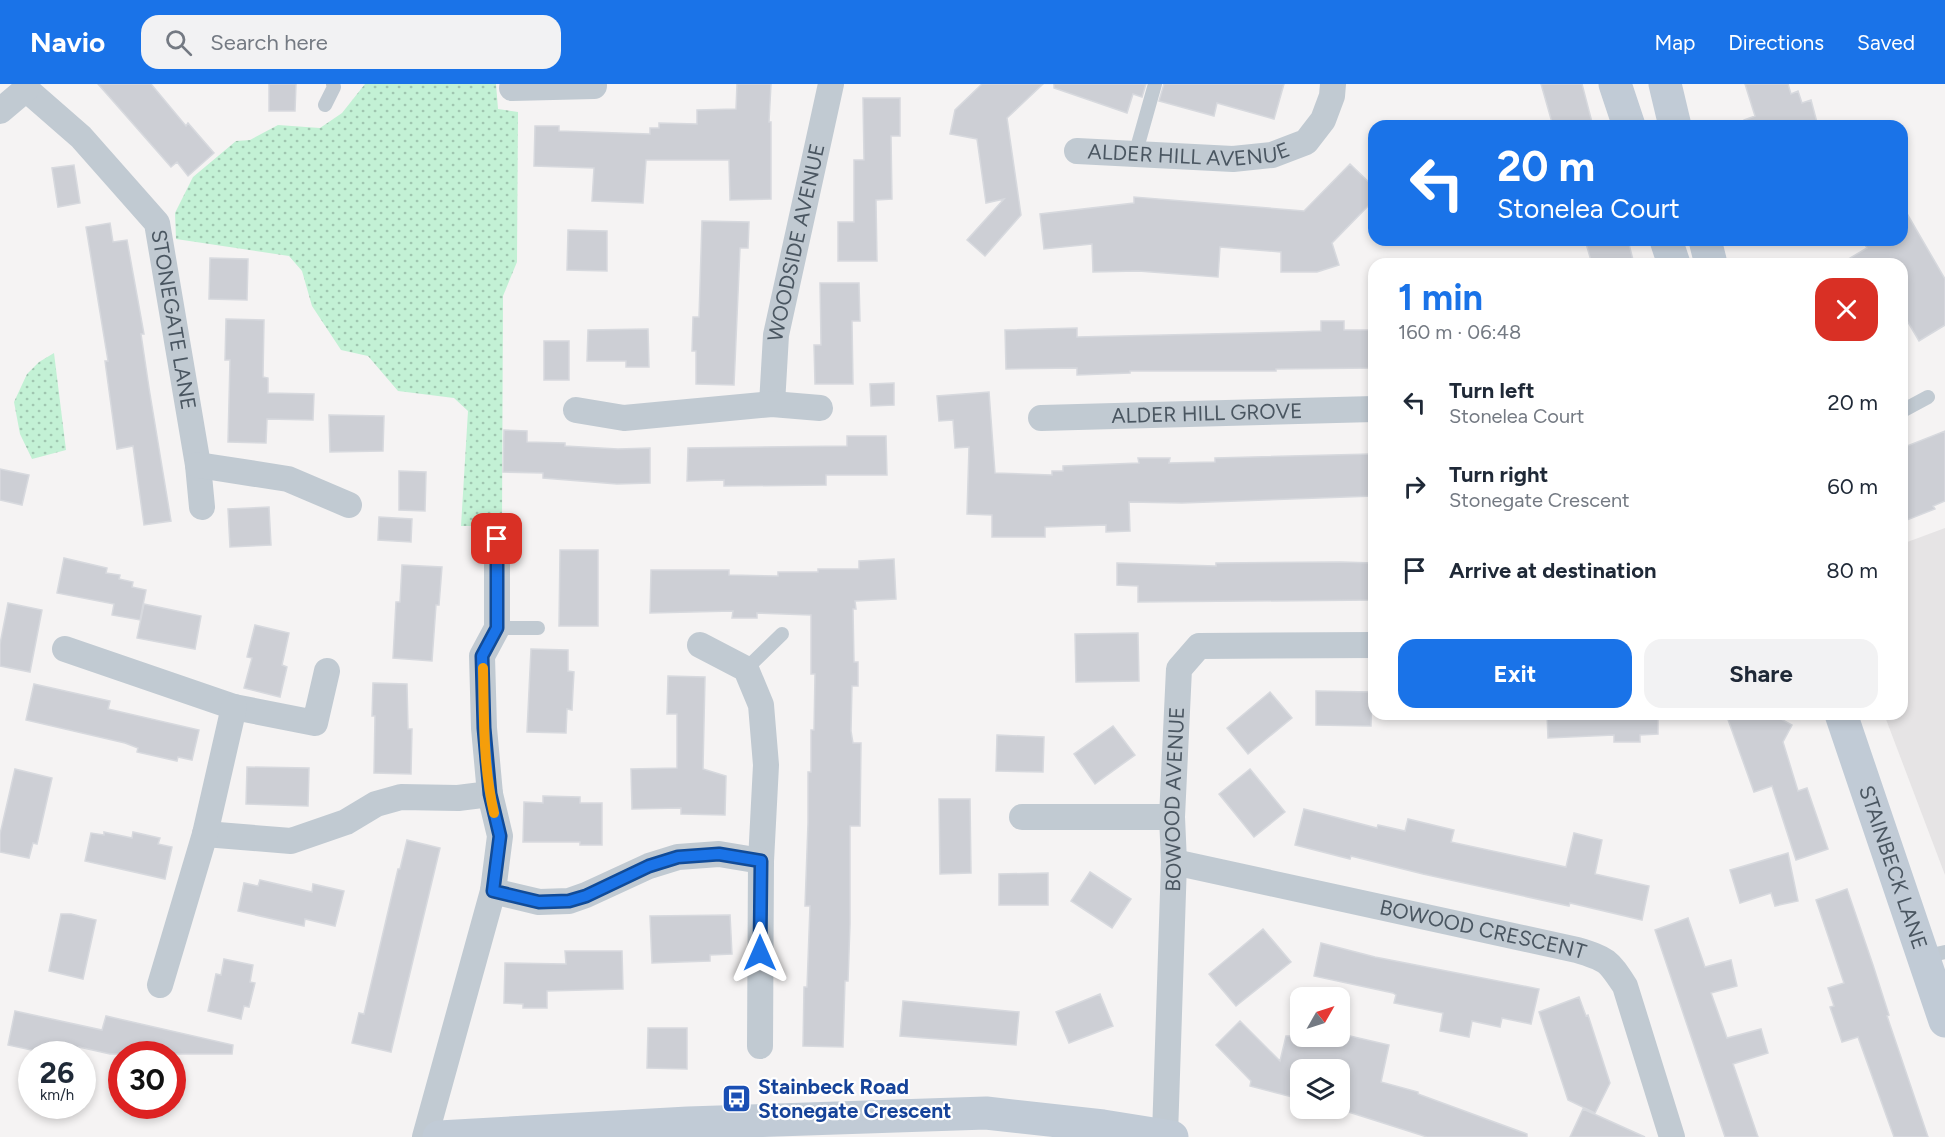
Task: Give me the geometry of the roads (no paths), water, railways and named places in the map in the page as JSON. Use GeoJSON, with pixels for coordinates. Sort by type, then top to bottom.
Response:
{"type":"FeatureCollection","features":[{"type":"Feature","properties":{"kind":"street","name":"WOODSIDE AVENUE"},"geometry":{"type":"LineString","coordinates":[[772,404],[776,335],[831,84]]}},
{"type":"Feature","properties":{"kind":"street","name":"ALDER HILL AVENUE"},"geometry":{"type":"LineString","coordinates":[[1077,152],[1233,159],[1272,155],[1306,142],[1323,120],[1332,96],[1333,84]]}},
{"type":"Feature","properties":{"kind":"street"},"geometry":{"type":"LineString","coordinates":[[1615,84],[1627,120]]}},
{"type":"Feature","properties":{"kind":"street"},"geometry":{"type":"LineString","coordinates":[[1665,84],[1674,120]]}},
{"type":"Feature","properties":{"kind":"street"},"geometry":{"type":"LineString","coordinates":[[512,88],[558,85],[594,86]]}},
{"type":"Feature","properties":{"kind":"street"},"geometry":{"type":"LineString","coordinates":[[0,111],[26,86]]}},
{"type":"Feature","properties":{"kind":"street","name":"STONEGATE LANE"},"geometry":{"type":"LineString","coordinates":[[26,86],[81,137],[157,223],[198,465],[202,507]]}},
{"type":"Feature","properties":{"kind":"street"},"geometry":{"type":"LineString","coordinates":[[576,410],[624,418],[772,404],[820,408]]}},
{"type":"Feature","properties":{"kind":"street","name":"ALDER HILL GROVE"},"geometry":{"type":"LineString","coordinates":[[1041,418],[1368,409]]}},
{"type":"Feature","properties":{"kind":"street"},"geometry":{"type":"LineString","coordinates":[[198,465],[288,479],[350,505]]}},
{"type":"Feature","properties":{"kind":"street"},"geometry":{"type":"LineString","coordinates":[[424,1137],[493,891],[500,836],[490,794],[484,728],[482,656],[497,628],[497,539]]}},
{"type":"Feature","properties":{"kind":"street"},"geometry":{"type":"LineString","coordinates":[[700,645],[746,669],[761,705],[766,765],[761,861],[760,1046]]}},
{"type":"Feature","properties":{"kind":"street","name":"BOWOOD AVENUE"},"geometry":{"type":"LineString","coordinates":[[1168,1136],[1174,862],[1172,817],[1179,669],[1200,646],[1368,645]]}},
{"type":"Feature","properties":{"kind":"street"},"geometry":{"type":"LineString","coordinates":[[65,649],[234,707],[315,723],[327,670]]}},
{"type":"Feature","properties":{"kind":"street"},"geometry":{"type":"LineString","coordinates":[[160,985],[206,834],[234,707]]}},
{"type":"Feature","properties":{"kind":"street","name":"STAINBECK LANE"},"geometry":{"type":"LineString","coordinates":[[1843,720],[1934,955],[1945,1022]]}},
{"type":"Feature","properties":{"kind":"street"},"geometry":{"type":"LineString","coordinates":[[206,834],[291,841],[346,822],[376,804],[401,797],[458,798],[490,794]]}},
{"type":"Feature","properties":{"kind":"street"},"geometry":{"type":"LineString","coordinates":[[1022,817],[1172,817]]}},
{"type":"Feature","properties":{"kind":"street"},"geometry":{"type":"LineString","coordinates":[[493,891],[539,902],[569,901],[586,896],[649,866],[678,857],[719,854],[761,861]]}},
{"type":"Feature","properties":{"kind":"street","name":"BOWOOD CRESCENT"},"geometry":{"type":"LineString","coordinates":[[1174,862],[1566,948],[1602,958],[1612,966],[1625,986],[1672,1137]]}},
{"type":"Feature","properties":{"kind":"street"},"geometry":{"type":"LineString","coordinates":[[439,1137],[519,1135],[688,1123],[986,1113],[1168,1136]]}},
{"type":"Feature","properties":{"kind":"lane"},"geometry":{"type":"LineString","coordinates":[[325,105],[334,87],[333,84]]}},
{"type":"Feature","properties":{"kind":"lane"},"geometry":{"type":"LineString","coordinates":[[1135,155],[1155,84]]}},
{"type":"Feature","properties":{"kind":"lane"},"geometry":{"type":"LineString","coordinates":[[1908,408],[1928,397]]}},
{"type":"Feature","properties":{"kind":"lane"},"geometry":{"type":"LineString","coordinates":[[497,628],[538,628]]}},
{"type":"Feature","properties":{"kind":"lane"},"geometry":{"type":"LineString","coordinates":[[746,669],[782,634]]}},
{"type":"Feature","properties":{"kind":"place","name":"Stainbeck Road Stonegate Crescent"},"geometry":{"type":"Point","coordinates":[737,1099]}}]}
